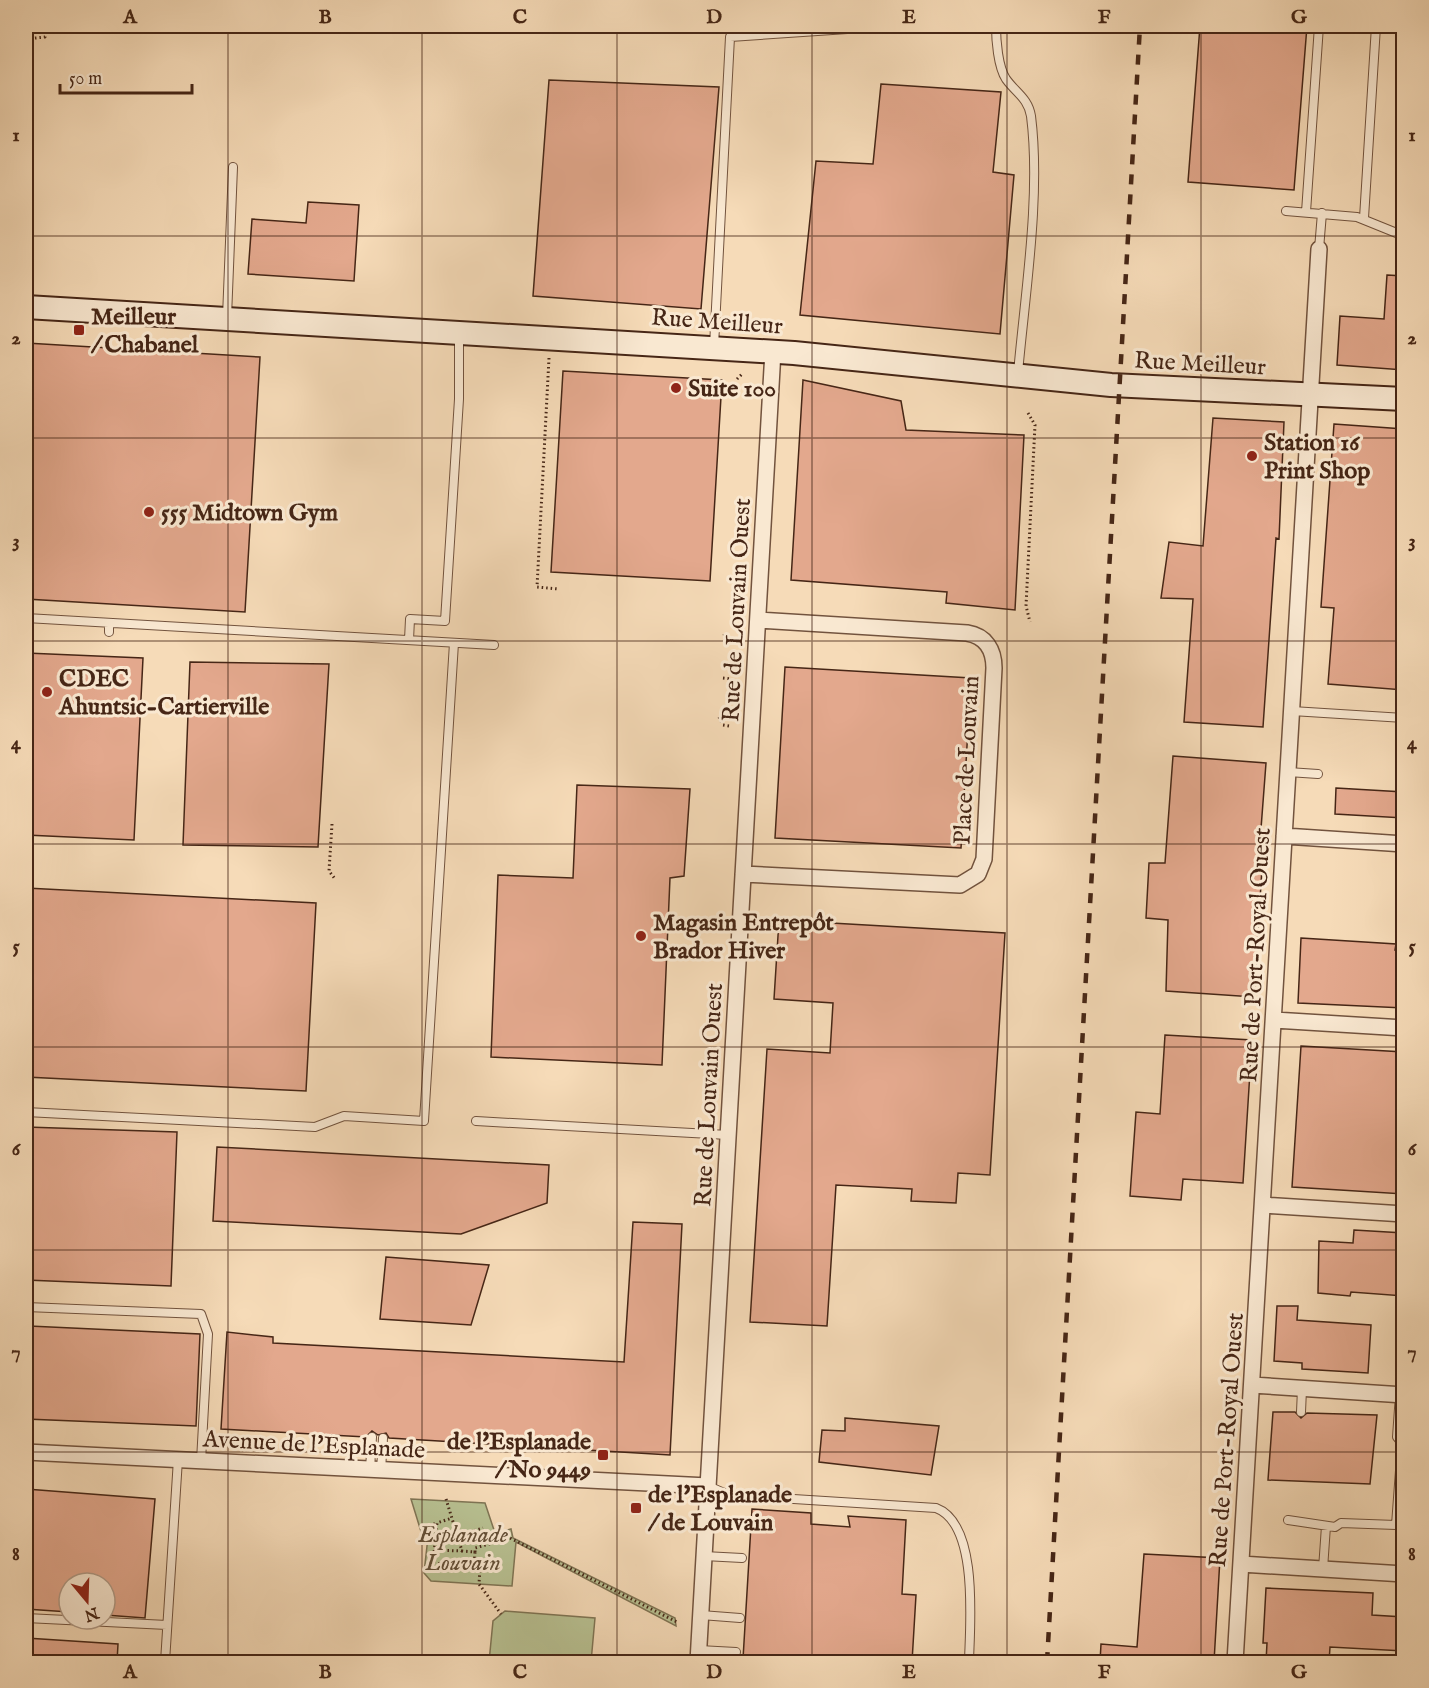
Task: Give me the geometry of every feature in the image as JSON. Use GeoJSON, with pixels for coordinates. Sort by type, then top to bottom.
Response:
{"type":"FeatureCollection","features":[{"type":"Feature","properties":{"kind":"street","name":"Rue de Port-Royal Ouest"},"geometry":{"type":"LineString","coordinates":[[1235,1662],[1319,249]]}},
{"type":"Feature","properties":{"kind":"street","name":"Rue Meilleur"},"geometry":{"type":"LineString","coordinates":[[26,307],[773,351],[1111,385],[1404,399]]}},
{"type":"Feature","properties":{"kind":"street","name":"Rue de Louvain Ouest"},"geometry":{"type":"LineString","coordinates":[[699,1656],[773,351]]}},
{"type":"Feature","properties":{"kind":"street","name":"Place de Louvain"},"geometry":{"type":"LineString","coordinates":[[743,874],[960,885],[978,874],[984,855],[994,668],[993,655],[985,642],[966,633],[758,620]]}},
{"type":"Feature","properties":{"kind":"street"},"geometry":{"type":"LineString","coordinates":[[1284,836],[1404,844]]}},
{"type":"Feature","properties":{"kind":"street"},"geometry":{"type":"LineString","coordinates":[[1274,1020],[1404,1028]]}},
{"type":"Feature","properties":{"kind":"street"},"geometry":{"type":"LineString","coordinates":[[1263,1205],[1404,1214]]}},
{"type":"Feature","properties":{"kind":"street"},"geometry":{"type":"LineString","coordinates":[[1252,1385],[1402,1394]]}},
{"type":"Feature","properties":{"kind":"street","name":"Avenue de l'Esplanade"},"geometry":{"type":"LineString","coordinates":[[26,1452],[708,1486]]}},
{"type":"Feature","properties":{"kind":"street"},"geometry":{"type":"LineString","coordinates":[[1241,1564],[1404,1574]]}},
{"type":"Feature","properties":{"kind":"lane"},"geometry":{"type":"LineString","coordinates":[[714,348],[730,37],[892,26]]}},
{"type":"Feature","properties":{"kind":"lane"},"geometry":{"type":"LineString","coordinates":[[996,26],[1002,70],[1007,81],[1024,96],[1031,117],[1034,168],[1018,376]]}},
{"type":"Feature","properties":{"kind":"lane"},"geometry":{"type":"LineString","coordinates":[[1306,212],[1319,26]]}},
{"type":"Feature","properties":{"kind":"lane"},"geometry":{"type":"LineString","coordinates":[[1364,218],[1376,26]]}},
{"type":"Feature","properties":{"kind":"lane"},"geometry":{"type":"LineString","coordinates":[[227,318],[233,167]]}},
{"type":"Feature","properties":{"kind":"lane"},"geometry":{"type":"LineString","coordinates":[[1286,211],[1364,218],[1404,236]]}},
{"type":"Feature","properties":{"kind":"lane"},"geometry":{"type":"LineString","coordinates":[[1319,249],[1322,213]]}},
{"type":"Feature","properties":{"kind":"lane"},"geometry":{"type":"LineString","coordinates":[[409,640],[410,619],[445,621],[459,399],[459,332]]}},
{"type":"Feature","properties":{"kind":"lane"},"geometry":{"type":"LineString","coordinates":[[26,618],[65,625],[109,623],[494,645]]}},
{"type":"Feature","properties":{"kind":"lane"},"geometry":{"type":"LineString","coordinates":[[109,623],[109,632]]}},
{"type":"Feature","properties":{"kind":"lane"},"geometry":{"type":"LineString","coordinates":[[26,1112],[315,1128],[344,1116],[424,1121],[454,643]]}},
{"type":"Feature","properties":{"kind":"lane"},"geometry":{"type":"LineString","coordinates":[[1292,711],[1404,718]]}},
{"type":"Feature","properties":{"kind":"lane"},"geometry":{"type":"LineString","coordinates":[[1288,772],[1318,774]]}},
{"type":"Feature","properties":{"kind":"lane"},"geometry":{"type":"LineString","coordinates":[[476,1120],[728,1136]]}},
{"type":"Feature","properties":{"kind":"lane"},"geometry":{"type":"LineString","coordinates":[[26,1307],[201,1314],[208,1334],[201,1461]]}},
{"type":"Feature","properties":{"kind":"lane"},"geometry":{"type":"LineString","coordinates":[[1301,1412],[1302,1389]]}},
{"type":"Feature","properties":{"kind":"lane"},"geometry":{"type":"LineString","coordinates":[[1288,1520],[1307,1521],[1312,1526],[1335,1527],[1341,1522],[1396,1525],[1403,1443],[1397,1437],[1402,1394]]}},
{"type":"Feature","properties":{"kind":"lane"},"geometry":{"type":"LineString","coordinates":[[372,1437],[376,1470]]}},
{"type":"Feature","properties":{"kind":"lane"},"geometry":{"type":"LineString","coordinates":[[376,1470],[383,1438]]}},
{"type":"Feature","properties":{"kind":"lane"},"geometry":{"type":"LineString","coordinates":[[165,1662],[178,1460]]}},
{"type":"Feature","properties":{"kind":"lane"},"geometry":{"type":"LineString","coordinates":[[708,1486],[729,1495],[936,1508],[945,1512],[958,1531],[970,1575],[969,1660]]}},
{"type":"Feature","properties":{"kind":"lane"},"geometry":{"type":"LineString","coordinates":[[1323,1569],[1326,1526]]}},
{"type":"Feature","properties":{"kind":"lane"},"geometry":{"type":"LineString","coordinates":[[704,1556],[742,1558]]}},
{"type":"Feature","properties":{"kind":"lane"},"geometry":{"type":"LineString","coordinates":[[701,1615],[740,1618]]}},
{"type":"Feature","properties":{"kind":"lane"},"geometry":{"type":"LineString","coordinates":[[26,1617],[167,1625]]}},
{"type":"Feature","properties":{"kind":"lane"},"geometry":{"type":"LineString","coordinates":[[699,1656],[736,1653]]}},
{"type":"Feature","properties":{"kind":"path"},"geometry":{"type":"LineString","coordinates":[[26,27],[44,26],[45,37],[26,39]]}},
{"type":"Feature","properties":{"kind":"path"},"geometry":{"type":"LineString","coordinates":[[549,358],[537,587],[558,588]]}},
{"type":"Feature","properties":{"kind":"path"},"geometry":{"type":"LineString","coordinates":[[737,379],[742,373]]}},
{"type":"Feature","properties":{"kind":"path"},"geometry":{"type":"LineString","coordinates":[[1028,412],[1035,425],[1026,606],[1030,622]]}},
{"type":"Feature","properties":{"kind":"path"},"geometry":{"type":"LineString","coordinates":[[724,634],[726,639],[734,639]]}},
{"type":"Feature","properties":{"kind":"path"},"geometry":{"type":"LineString","coordinates":[[723,678],[732,679]]}},
{"type":"Feature","properties":{"kind":"path"},"geometry":{"type":"LineString","coordinates":[[719,717],[723,725],[729,726]]}},
{"type":"Feature","properties":{"kind":"path"},"geometry":{"type":"LineString","coordinates":[[332,824],[329,871],[335,879]]}},
{"type":"Feature","properties":{"kind":"path"},"geometry":{"type":"LineString","coordinates":[[446,1499],[462,1551]]}},
{"type":"Feature","properties":{"kind":"path"},"geometry":{"type":"LineString","coordinates":[[425,1527],[452,1518]]}},
{"type":"Feature","properties":{"kind":"path"},"geometry":{"type":"LineString","coordinates":[[437,1523],[433,1563],[480,1568],[479,1584],[501,1614]]}},
{"type":"Feature","properties":{"kind":"path"},"geometry":{"type":"LineString","coordinates":[[457,1536],[483,1528]]}},
{"type":"Feature","properties":{"kind":"path"},"geometry":{"type":"LineString","coordinates":[[474,1568],[475,1548],[510,1538],[677,1622]]}},
{"type":"Feature","properties":{"kind":"path"},"geometry":{"type":"LineString","coordinates":[[434,1551],[475,1552]]}},
{"type":"Feature","properties":{"kind":"green space","name":"Esplanade Louvain"},"geometry":{"type":"Polygon","coordinates":[[[411,1499],[485,1503],[495,1533],[511,1529],[513,1538],[675,1618],[676,1626],[516,1542],[512,1586],[431,1581],[424,1573],[428,1537],[423,1538],[411,1499]]]}},
{"type":"Feature","properties":{"kind":"green space"},"geometry":{"type":"Polygon","coordinates":[[[505,1611],[595,1618],[591,1662],[489,1662],[493,1621],[505,1611]]]}},
{"type":"Feature","properties":{"kind":"building"},"geometry":{"type":"Polygon","coordinates":[[[1200,26],[1307,26],[1294,190],[1188,182],[1200,26]]]}},
{"type":"Feature","properties":{"kind":"building"},"geometry":{"type":"Polygon","coordinates":[[[549,80],[719,87],[701,309],[533,296],[549,80]]]}},
{"type":"Feature","properties":{"kind":"building"},"geometry":{"type":"Polygon","coordinates":[[[881,84],[1001,92],[993,172],[1014,175],[1000,334],[800,315],[816,161],[873,164],[881,84]]]}},
{"type":"Feature","properties":{"kind":"building"},"geometry":{"type":"Polygon","coordinates":[[[308,202],[359,205],[354,281],[248,274],[252,219],[306,223],[308,202]]]}},
{"type":"Feature","properties":{"kind":"building"},"geometry":{"type":"Polygon","coordinates":[[[1387,275],[1404,276],[1404,370],[1337,365],[1340,316],[1384,319],[1387,275]]]}},
{"type":"Feature","properties":{"kind":"building"},"geometry":{"type":"Polygon","coordinates":[[[26,343],[260,357],[245,612],[26,599],[26,343]]]}},
{"type":"Feature","properties":{"kind":"building"},"geometry":{"type":"Polygon","coordinates":[[[563,371],[722,380],[710,581],[551,572],[563,371]]]}},
{"type":"Feature","properties":{"kind":"building"},"geometry":{"type":"Polygon","coordinates":[[[803,380],[901,401],[906,430],[1024,435],[1015,610],[946,603],[947,592],[791,580],[803,380]]]}},
{"type":"Feature","properties":{"kind":"building"},"geometry":{"type":"Polygon","coordinates":[[[1213,418],[1284,422],[1279,539],[1276,538],[1263,727],[1184,722],[1193,599],[1161,598],[1169,542],[1203,546],[1213,418]]]}},
{"type":"Feature","properties":{"kind":"building"},"geometry":{"type":"Polygon","coordinates":[[[1334,424],[1404,429],[1404,690],[1328,684],[1334,608],[1321,607],[1334,424]]]}},
{"type":"Feature","properties":{"kind":"building"},"geometry":{"type":"Polygon","coordinates":[[[26,653],[143,658],[134,840],[26,835],[26,653]]]}},
{"type":"Feature","properties":{"kind":"building"},"geometry":{"type":"Polygon","coordinates":[[[190,662],[329,664],[318,847],[183,845],[190,662]]]}},
{"type":"Feature","properties":{"kind":"building"},"geometry":{"type":"Polygon","coordinates":[[[785,667],[971,678],[961,848],[775,838],[785,667]]]}},
{"type":"Feature","properties":{"kind":"building"},"geometry":{"type":"Polygon","coordinates":[[[1173,756],[1266,763],[1258,868],[1262,868],[1254,997],[1166,991],[1168,920],[1146,918],[1149,863],[1165,863],[1173,756]]]}},
{"type":"Feature","properties":{"kind":"building"},"geometry":{"type":"Polygon","coordinates":[[[577,785],[690,789],[684,876],[670,878],[662,1065],[491,1057],[498,875],[573,878],[577,785]]]}},
{"type":"Feature","properties":{"kind":"building"},"geometry":{"type":"Polygon","coordinates":[[[1336,788],[1404,792],[1404,818],[1335,814],[1336,788]]]}},
{"type":"Feature","properties":{"kind":"building"},"geometry":{"type":"Polygon","coordinates":[[[26,888],[316,903],[306,1091],[26,1077],[26,888]]]}},
{"type":"Feature","properties":{"kind":"building"},"geometry":{"type":"Polygon","coordinates":[[[779,920],[1005,933],[990,1175],[958,1173],[956,1203],[911,1201],[912,1189],[836,1185],[827,1326],[750,1322],[767,1049],[830,1053],[833,1003],[774,999],[779,920]]]}},
{"type":"Feature","properties":{"kind":"building"},"geometry":{"type":"Polygon","coordinates":[[[1301,938],[1396,944],[1395,950],[1404,950],[1404,1008],[1298,1003],[1301,938]]]}},
{"type":"Feature","properties":{"kind":"building"},"geometry":{"type":"Polygon","coordinates":[[[1165,1035],[1252,1040],[1243,1183],[1183,1179],[1181,1200],[1130,1196],[1136,1112],[1160,1114],[1165,1035]]]}},
{"type":"Feature","properties":{"kind":"building"},"geometry":{"type":"Polygon","coordinates":[[[1301,1046],[1404,1052],[1404,1194],[1292,1187],[1301,1046]]]}},
{"type":"Feature","properties":{"kind":"building"},"geometry":{"type":"Polygon","coordinates":[[[26,1127],[177,1132],[171,1286],[26,1280],[26,1127]]]}},
{"type":"Feature","properties":{"kind":"building"},"geometry":{"type":"Polygon","coordinates":[[[217,1147],[549,1165],[547,1203],[461,1234],[213,1221],[217,1147]]]}},
{"type":"Feature","properties":{"kind":"building"},"geometry":{"type":"Polygon","coordinates":[[[633,1222],[682,1224],[670,1455],[389,1438],[386,1433],[378,1435],[372,1431],[366,1437],[221,1429],[227,1332],[273,1337],[273,1343],[624,1362],[633,1222]]]}},
{"type":"Feature","properties":{"kind":"building"},"geometry":{"type":"Polygon","coordinates":[[[1354,1230],[1404,1233],[1404,1296],[1351,1292],[1350,1296],[1318,1293],[1319,1241],[1353,1243],[1354,1230]]]}},
{"type":"Feature","properties":{"kind":"building"},"geometry":{"type":"Polygon","coordinates":[[[386,1257],[489,1265],[471,1325],[380,1319],[386,1257]]]}},
{"type":"Feature","properties":{"kind":"building"},"geometry":{"type":"Polygon","coordinates":[[[1277,1306],[1298,1306],[1297,1320],[1371,1325],[1368,1373],[1302,1369],[1302,1363],[1274,1361],[1277,1306]]]}},
{"type":"Feature","properties":{"kind":"building"},"geometry":{"type":"Polygon","coordinates":[[[29,1326],[200,1334],[196,1426],[26,1419],[29,1326]]]}},
{"type":"Feature","properties":{"kind":"building"},"geometry":{"type":"Polygon","coordinates":[[[1273,1412],[1295,1412],[1301,1418],[1307,1413],[1377,1415],[1370,1484],[1268,1480],[1273,1412]]]}},
{"type":"Feature","properties":{"kind":"building"},"geometry":{"type":"Polygon","coordinates":[[[845,1418],[939,1426],[931,1475],[819,1462],[822,1430],[845,1431],[845,1418]]]}},
{"type":"Feature","properties":{"kind":"building"},"geometry":{"type":"Polygon","coordinates":[[[26,1489],[155,1499],[145,1618],[117,1616],[117,1571],[57,1571],[57,1611],[26,1609],[26,1489]]]}},
{"type":"Feature","properties":{"kind":"building"},"geometry":{"type":"Polygon","coordinates":[[[752,1509],[811,1513],[811,1524],[850,1527],[848,1516],[906,1520],[902,1594],[916,1595],[912,1662],[797,1662],[743,1659],[752,1509]]]}},
{"type":"Feature","properties":{"kind":"building"},"geometry":{"type":"Polygon","coordinates":[[[1144,1554],[1220,1558],[1214,1662],[1100,1662],[1101,1644],[1137,1647],[1144,1554]]]}},
{"type":"Feature","properties":{"kind":"building"},"geometry":{"type":"Polygon","coordinates":[[[1266,1588],[1373,1593],[1372,1615],[1404,1617],[1404,1651],[1330,1647],[1329,1662],[1266,1662],[1267,1643],[1263,1643],[1266,1588]]]}},
{"type":"Feature","properties":{"kind":"building"},"geometry":{"type":"Polygon","coordinates":[[[26,1638],[118,1644],[117,1662],[26,1662],[26,1638]]]}},
{"type":"Feature","properties":{"kind":"railway"},"geometry":{"type":"LineString","coordinates":[[1047,1662],[1140,26]]}},
{"type":"Feature","properties":{"kind":"place","name":"Meilleur / Chabanel"},"geometry":{"type":"Point","coordinates":[79,330]}},
{"type":"Feature","properties":{"kind":"place","name":"Suite 100"},"geometry":{"type":"Point","coordinates":[676,388]}},
{"type":"Feature","properties":{"kind":"place","name":"Station 16 Print Shop"},"geometry":{"type":"Point","coordinates":[1252,456]}},
{"type":"Feature","properties":{"kind":"place","name":"555 Midtown Gym"},"geometry":{"type":"Point","coordinates":[149,512]}},
{"type":"Feature","properties":{"kind":"place","name":"CDEC Ahuntsic-Cartierville"},"geometry":{"type":"Point","coordinates":[47,692]}},
{"type":"Feature","properties":{"kind":"place","name":"Magasin Entrepôt Brador Hiver"},"geometry":{"type":"Point","coordinates":[641,936]}},
{"type":"Feature","properties":{"kind":"place","name":"de l'Esplanade / No 9449"},"geometry":{"type":"Point","coordinates":[603,1455]}},
{"type":"Feature","properties":{"kind":"place","name":"de l'Esplanade / de Louvain"},"geometry":{"type":"Point","coordinates":[636,1508]}}]}
